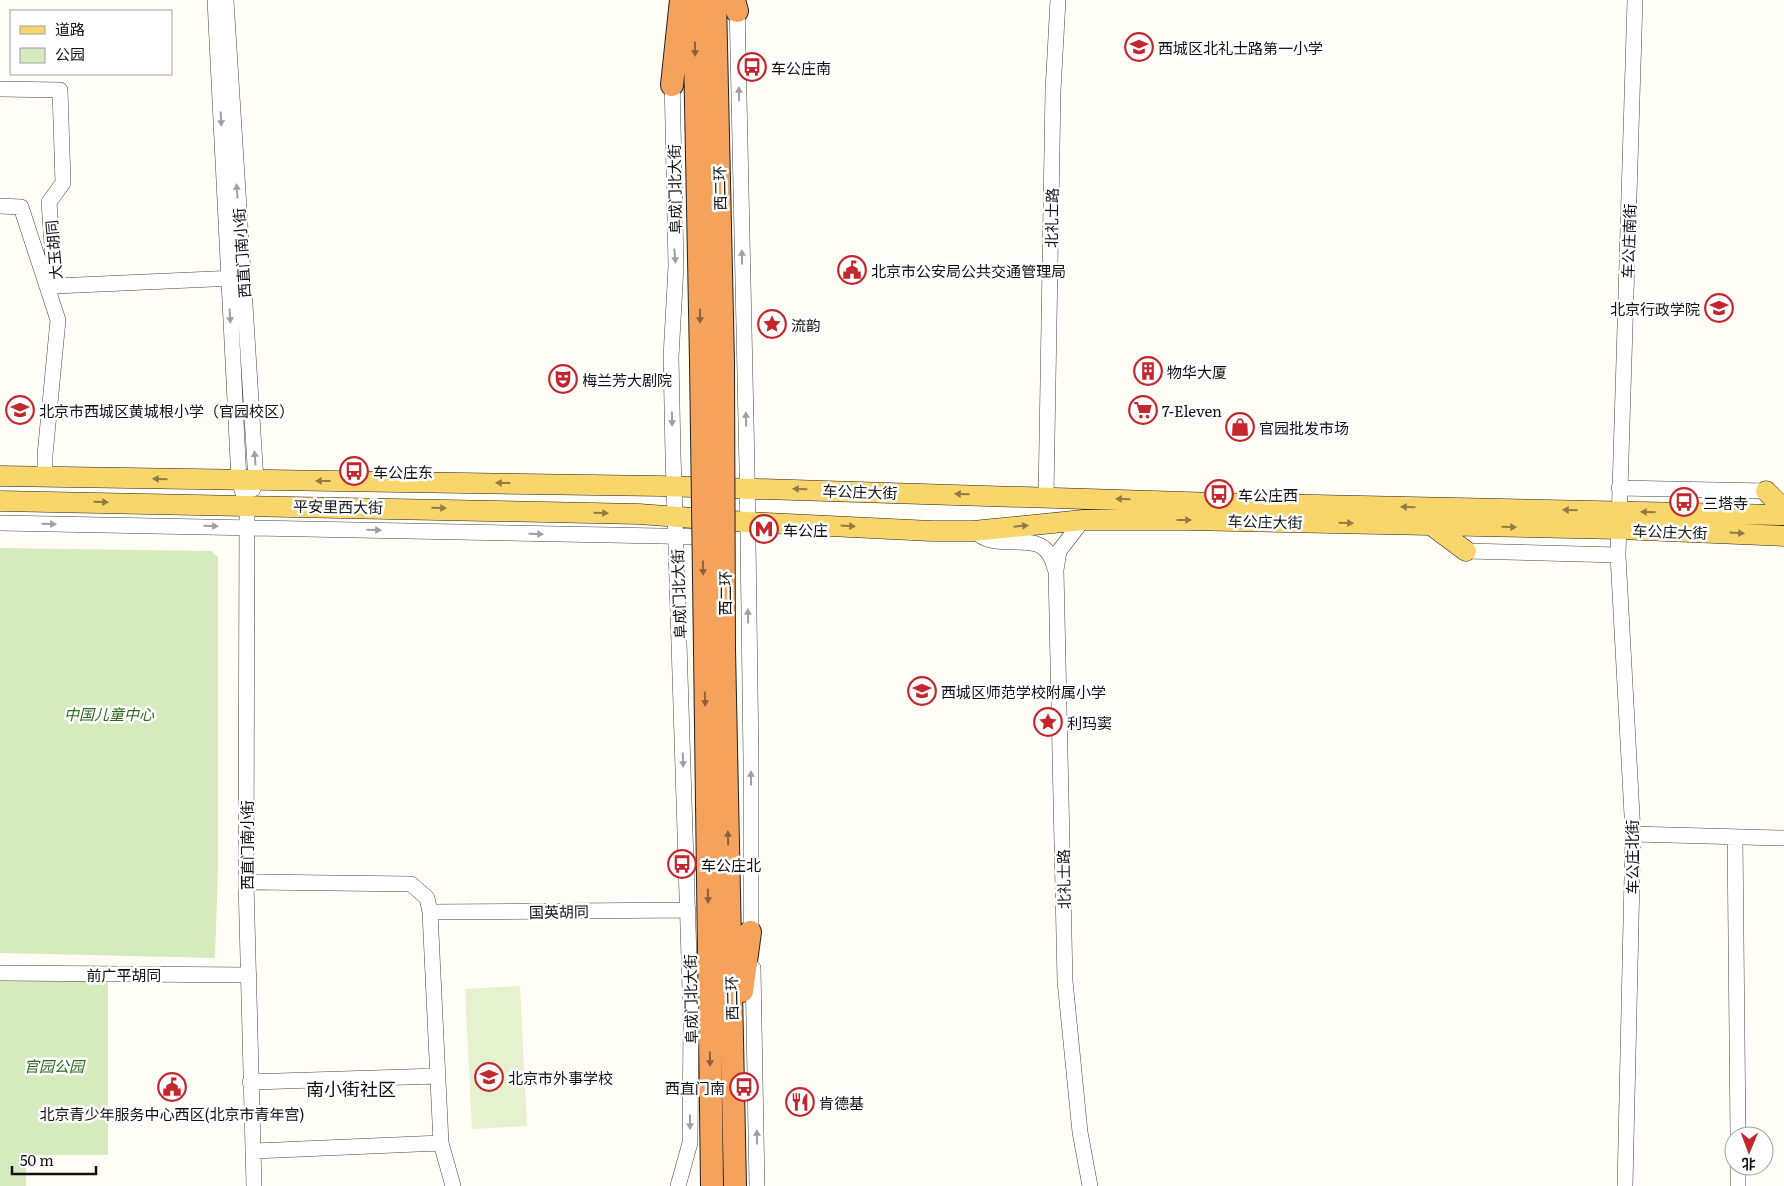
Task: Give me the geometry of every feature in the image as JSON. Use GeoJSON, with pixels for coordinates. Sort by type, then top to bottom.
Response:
{"type":"FeatureCollection","features":[{"type":"Feature","properties":{"kind":"highway"},"geometry":{"type":"LineString","coordinates":[[672,85],[681,0]]}},
{"type":"Feature","properties":{"kind":"highway","name":"西二环"},"geometry":{"type":"LineString","coordinates":[[694,0],[701,362],[732,1062],[735,1186]]}},
{"type":"Feature","properties":{"kind":"highway","name":"西二环"},"geometry":{"type":"LineString","coordinates":[[712,1186],[714,649],[724,362],[715,0]]}},
{"type":"Feature","properties":{"kind":"highway"},"geometry":{"type":"LineString","coordinates":[[732,1062],[750,932]]}},
{"type":"Feature","properties":{"kind":"main road","name":"平安里西大街"},"geometry":{"type":"LineString","coordinates":[[0,476],[746,488]]}},
{"type":"Feature","properties":{"kind":"main road","name":"车公庄大街"},"geometry":{"type":"LineString","coordinates":[[746,488],[1046,497],[1619,520],[1784,536]]}},
{"type":"Feature","properties":{"kind":"main road"},"geometry":{"type":"LineString","coordinates":[[1766,492],[1784,509]]}},
{"type":"Feature","properties":{"kind":"main road","name":"平安里西大街"},"geometry":{"type":"LineString","coordinates":[[0,501],[639,514],[675,516],[747,530]]}},
{"type":"Feature","properties":{"kind":"main road","name":"车公庄大街"},"geometry":{"type":"LineString","coordinates":[[747,530],[973,531],[1083,520],[1431,525],[1784,516]]}},
{"type":"Feature","properties":{"kind":"main road"},"geometry":{"type":"LineString","coordinates":[[1431,525],[1466,551]]}},
{"type":"Feature","properties":{"kind":"street","name":"西直门南小街"},"geometry":{"type":"LineString","coordinates":[[215,0],[236,278],[248,481],[246,882],[254,1186]]}},
{"type":"Feature","properties":{"kind":"street","name":"西直门南小街"},"geometry":{"type":"LineString","coordinates":[[226,0],[236,278]]}},
{"type":"Feature","properties":{"kind":"street","name":"阜成门北大街"},"geometry":{"type":"LineString","coordinates":[[671,0],[676,266],[672,356],[674,487],[688,910],[690,1143],[678,1186]]}},
{"type":"Feature","properties":{"kind":"street","name":"北礼士路"},"geometry":{"type":"LineString","coordinates":[[1046,497],[1053,100],[1058,0]]}},
{"type":"Feature","properties":{"kind":"street","name":"车公庄南街"},"geometry":{"type":"LineString","coordinates":[[1619,520],[1635,0]]}},
{"type":"Feature","properties":{"kind":"street"},"geometry":{"type":"LineString","coordinates":[[736,4],[751,758],[750,932],[755,1023],[757,1186]]}},
{"type":"Feature","properties":{"kind":"street","name":"大玉胡同"},"geometry":{"type":"LineString","coordinates":[[0,89],[60,90],[62,183],[49,202],[55,286],[236,278]]}},
{"type":"Feature","properties":{"kind":"street"},"geometry":{"type":"LineString","coordinates":[[0,206],[21,207],[58,320],[45,455],[45,477]]}},
{"type":"Feature","properties":{"kind":"street"},"geometry":{"type":"LineString","coordinates":[[1620,488],[1766,492]]}},
{"type":"Feature","properties":{"kind":"street","name":"北礼士路"},"geometry":{"type":"LineString","coordinates":[[1083,520],[1059,551],[1056,570],[1065,981],[1080,1132],[1090,1186]]}},
{"type":"Feature","properties":{"kind":"street","name":"车公庄北街"},"geometry":{"type":"LineString","coordinates":[[1619,520],[1618,555],[1632,834],[1625,1186]]}},
{"type":"Feature","properties":{"kind":"street"},"geometry":{"type":"LineString","coordinates":[[0,523],[676,536],[747,530]]}},
{"type":"Feature","properties":{"kind":"street","name":"北礼士路"},"geometry":{"type":"LineString","coordinates":[[973,531],[987,539],[1034,543],[1044,546],[1052,555],[1056,570]]}},
{"type":"Feature","properties":{"kind":"street"},"geometry":{"type":"LineString","coordinates":[[1466,551],[1618,555]]}},
{"type":"Feature","properties":{"kind":"street"},"geometry":{"type":"LineString","coordinates":[[1632,834],[1784,838]]}},
{"type":"Feature","properties":{"kind":"street"},"geometry":{"type":"LineString","coordinates":[[1735,837],[1738,1126]]}},
{"type":"Feature","properties":{"kind":"street"},"geometry":{"type":"LineString","coordinates":[[246,882],[411,884],[427,898],[430,912],[441,1143],[453,1186]]}},
{"type":"Feature","properties":{"kind":"street","name":"国英胡同"},"geometry":{"type":"LineString","coordinates":[[430,912],[688,910]]}},
{"type":"Feature","properties":{"kind":"street","name":"前广平胡同"},"geometry":{"type":"LineString","coordinates":[[0,973],[249,975]]}},
{"type":"Feature","properties":{"kind":"street"},"geometry":{"type":"LineString","coordinates":[[250,1082],[438,1076]]}},
{"type":"Feature","properties":{"kind":"street"},"geometry":{"type":"LineString","coordinates":[[254,1151],[441,1143]]}},
{"type":"Feature","properties":{"kind":"green space","name":"中国儿童中心"},"geometry":{"type":"Polygon","coordinates":[[[0,548],[211,551],[218,557],[218,869],[215,958],[0,953],[0,548]]]}},
{"type":"Feature","properties":{"kind":"green space","name":"官园公园"},"geometry":{"type":"Polygon","coordinates":[[[0,975],[108,975],[108,1155],[26,1155],[26,1186],[0,1186],[0,975]]]}},
{"type":"Feature","properties":{"kind":"green space"},"geometry":{"type":"Polygon","coordinates":[[[520,986],[527,1126],[472,1129],[465,989],[520,986]]]}},
{"type":"Feature","properties":{"kind":"place","name":"西城区北礼士路第一小学"},"geometry":{"type":"Point","coordinates":[1139,47]}},
{"type":"Feature","properties":{"kind":"place","name":"车公庄南"},"geometry":{"type":"Point","coordinates":[752,67]}},
{"type":"Feature","properties":{"kind":"place","name":"北京市公安局公共交通管理局"},"geometry":{"type":"Point","coordinates":[852,270]}},
{"type":"Feature","properties":{"kind":"place","name":"北京行政学院"},"geometry":{"type":"Point","coordinates":[1719,308]}},
{"type":"Feature","properties":{"kind":"place","name":"流韵"},"geometry":{"type":"Point","coordinates":[772,324]}},
{"type":"Feature","properties":{"kind":"place","name":"物华大厦"},"geometry":{"type":"Point","coordinates":[1148,371]}},
{"type":"Feature","properties":{"kind":"place","name":"梅兰芳大剧院"},"geometry":{"type":"Point","coordinates":[563,379]}},
{"type":"Feature","properties":{"kind":"place","name":"北京市西城区黄城根小学（官园校区）"},"geometry":{"type":"Point","coordinates":[20,410]}},
{"type":"Feature","properties":{"kind":"place","name":"7-Eleven"},"geometry":{"type":"Point","coordinates":[1143,410]}},
{"type":"Feature","properties":{"kind":"place","name":"官园批发市场"},"geometry":{"type":"Point","coordinates":[1240,427]}},
{"type":"Feature","properties":{"kind":"place","name":"车公庄东"},"geometry":{"type":"Point","coordinates":[354,471]}},
{"type":"Feature","properties":{"kind":"place","name":"车公庄西"},"geometry":{"type":"Point","coordinates":[1219,494]}},
{"type":"Feature","properties":{"kind":"place","name":"三塔寺"},"geometry":{"type":"Point","coordinates":[1684,502]}},
{"type":"Feature","properties":{"kind":"place","name":"车公庄"},"geometry":{"type":"Point","coordinates":[764,529]}},
{"type":"Feature","properties":{"kind":"place","name":"西城区师范学校附属小学"},"geometry":{"type":"Point","coordinates":[922,691]}},
{"type":"Feature","properties":{"kind":"place","name":"利玛窦"},"geometry":{"type":"Point","coordinates":[1048,722]}},
{"type":"Feature","properties":{"kind":"place","name":"车公庄北"},"geometry":{"type":"Point","coordinates":[682,864]}},
{"type":"Feature","properties":{"kind":"place","name":"北京市外事学校"},"geometry":{"type":"Point","coordinates":[489,1077]}},
{"type":"Feature","properties":{"kind":"place","name":"北京青少年服务中心西区(北京市青年宫)"},"geometry":{"type":"Point","coordinates":[172,1087]}},
{"type":"Feature","properties":{"kind":"place","name":"西直门南"},"geometry":{"type":"Point","coordinates":[744,1087]}},
{"type":"Feature","properties":{"kind":"place","name":"肯德基"},"geometry":{"type":"Point","coordinates":[800,1102]}},
{"type":"Feature","properties":{"kind":"district","name":"南小街社区"},"geometry":{"type":"Point","coordinates":[351,1088]}}]}
